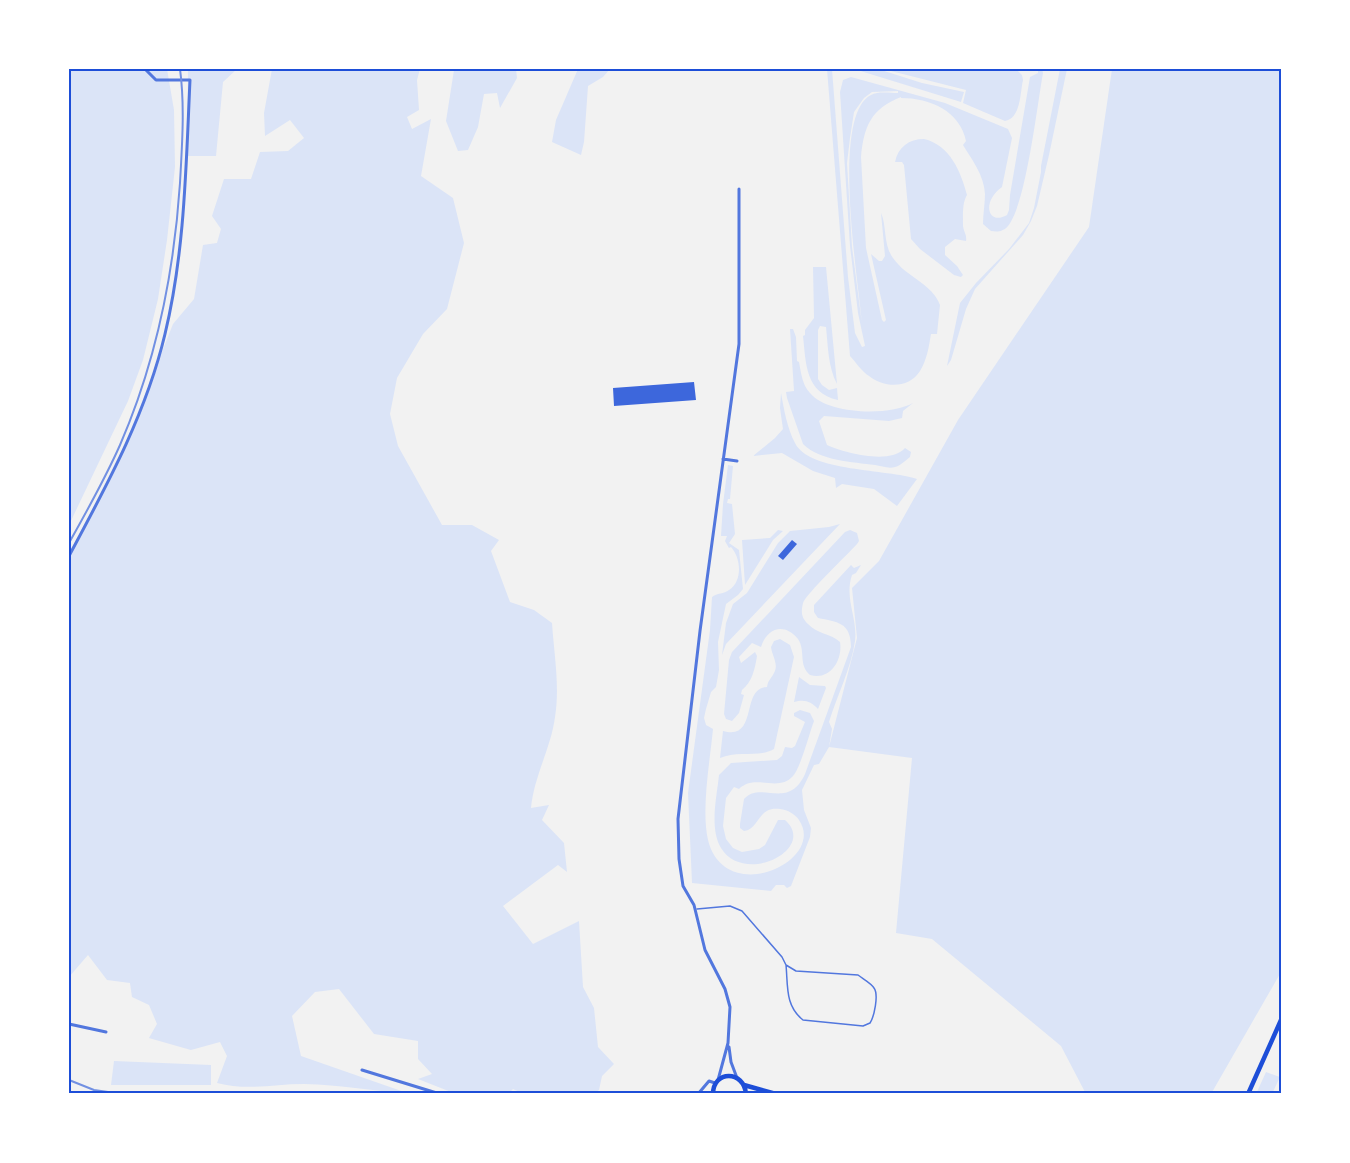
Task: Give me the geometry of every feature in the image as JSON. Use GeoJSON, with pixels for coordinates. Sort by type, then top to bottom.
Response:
{"type":"FeatureCollection","features":[{"type":"Feature","properties":{"kind":"main road"},"geometry":{"type":"LineString","coordinates":[[1248,1094],[1281,1020]]}},
{"type":"Feature","properties":{"kind":"main road"},"geometry":{"type":"LineString","coordinates":[[712,1093],[717,1082],[729,1076],[737,1078],[744,1084],[776,1094]]}},
{"type":"Feature","properties":{"kind":"main road"},"geometry":{"type":"LineString","coordinates":[[744,1084],[746,1094]]}},
{"type":"Feature","properties":{"kind":"street"},"geometry":{"type":"LineString","coordinates":[[69,556],[132,432],[165,336],[174,292],[184,216],[190,80],[156,80],[145,69]]}},
{"type":"Feature","properties":{"kind":"street"},"geometry":{"type":"LineString","coordinates":[[698,1094],[709,1081],[717,1082],[728,1042],[730,1021],[725,988],[705,950],[696,909],[683,886],[679,859],[678,819],[741,332],[739,189]]}},
{"type":"Feature","properties":{"kind":"street"},"geometry":{"type":"LineString","coordinates":[[723,459],[737,461]]}},
{"type":"Feature","properties":{"kind":"street"},"geometry":{"type":"LineString","coordinates":[[69,1024],[106,1032]]}},
{"type":"Feature","properties":{"kind":"street"},"geometry":{"type":"LineString","coordinates":[[728,1042],[731,1062],[737,1078]]}},
{"type":"Feature","properties":{"kind":"street"},"geometry":{"type":"LineString","coordinates":[[362,1070],[440,1094]]}},
{"type":"Feature","properties":{"kind":"lane"},"geometry":{"type":"LineString","coordinates":[[696,909],[730,906],[742,911],[782,957],[786,965],[786,987],[792,1007],[803,1020],[863,1026],[870,1023],[876,993],[874,988],[858,975],[800,972],[786,965]]}},
{"type":"Feature","properties":{"kind":"shaded area"},"geometry":{"type":"Polygon","coordinates":[[[69,69],[167,69],[174,110],[175,167],[158,299],[143,360],[128,401],[69,525],[69,69]]]}},
{"type":"Feature","properties":{"kind":"shaded area"},"geometry":{"type":"Polygon","coordinates":[[[188,69],[237,69],[223,82],[216,156],[187,156],[188,69]]]}},
{"type":"Feature","properties":{"kind":"shaded area"},"geometry":{"type":"Polygon","coordinates":[[[272,69],[420,69],[417,80],[419,110],[407,117],[412,129],[431,119],[421,176],[453,198],[464,243],[447,309],[423,334],[397,378],[390,414],[398,446],[442,525],[472,525],[499,540],[491,551],[510,602],[534,610],[552,623],[557,682],[556,705],[553,728],[535,785],[531,808],[549,805],[542,820],[564,843],[567,872],[558,865],[503,906],[533,944],[579,921],[583,987],[594,1008],[598,1047],[614,1064],[602,1076],[599,1090],[593,1094],[524,1094],[513,1089],[508,1094],[456,1094],[418,1079],[432,1074],[418,1059],[418,1041],[374,1034],[339,989],[315,992],[292,1016],[301,1056],[410,1094],[317,1085],[250,1087],[217,1083],[227,1056],[220,1042],[191,1050],[149,1038],[157,1024],[149,1005],[132,997],[130,983],[107,980],[88,955],[69,977],[69,553],[118,462],[173,324],[194,299],[203,245],[217,243],[221,229],[212,216],[224,179],[251,179],[260,152],[288,151],[304,138],[290,120],[265,136],[264,113],[272,69]]]}},
{"type":"Feature","properties":{"kind":"shaded area"},"geometry":{"type":"Polygon","coordinates":[[[452,69],[516,69],[517,78],[500,108],[497,93],[484,94],[478,127],[468,150],[458,151],[446,121],[454,70],[452,69]]]}},
{"type":"Feature","properties":{"kind":"shaded area"},"geometry":{"type":"Polygon","coordinates":[[[578,69],[610,69],[603,77],[588,86],[581,155],[552,142],[556,120],[578,69]]]}},
{"type":"Feature","properties":{"kind":"shaded area"},"geometry":{"type":"Polygon","coordinates":[[[827,69],[832,69],[848,277],[855,333],[862,347],[865,346],[858,313],[850,246],[840,92],[843,80],[851,77],[945,103],[1008,129],[1012,138],[1002,187],[995,193],[989,205],[992,215],[1000,218],[1007,215],[1009,210],[1030,77],[1038,73],[1038,69],[1042,69],[1034,130],[1020,197],[1008,226],[1000,231],[991,231],[983,224],[985,194],[982,180],[963,145],[966,141],[963,131],[950,114],[923,100],[901,97],[883,107],[871,120],[864,136],[861,157],[866,248],[882,320],[884,322],[886,320],[871,254],[879,261],[882,261],[885,256],[881,213],[888,247],[893,258],[905,271],[931,291],[940,305],[937,334],[931,334],[922,367],[910,381],[896,385],[882,383],[866,374],[850,356],[827,69]],[[898,91],[872,92],[864,98],[854,112],[847,163],[852,247],[862,324],[850,202],[849,166],[852,134],[859,109],[871,95],[898,93],[898,91]]]}},
{"type":"Feature","properties":{"kind":"shaded area"},"geometry":{"type":"Polygon","coordinates":[[[854,69],[878,69],[922,83],[964,92],[961,102],[854,69]]]}},
{"type":"Feature","properties":{"kind":"shaded area"},"geometry":{"type":"Polygon","coordinates":[[[883,69],[1016,69],[1022,75],[1023,80],[1017,110],[1010,119],[1005,121],[963,103],[966,90],[883,69]]]}},
{"type":"Feature","properties":{"kind":"shaded area"},"geometry":{"type":"Polygon","coordinates":[[[1060,69],[1067,69],[1037,206],[1031,221],[1023,235],[975,289],[947,366],[960,303],[1009,249],[1029,223],[1034,208],[1060,69]]]}},
{"type":"Feature","properties":{"kind":"shaded area"},"geometry":{"type":"Polygon","coordinates":[[[1112,69],[1281,69],[1281,972],[1211,1094],[1086,1094],[1061,1046],[932,939],[896,933],[912,758],[829,747],[857,638],[852,588],[879,561],[958,420],[1089,227],[1112,69]]]}},
{"type":"Feature","properties":{"kind":"shaded area"},"geometry":{"type":"Polygon","coordinates":[[[924,139],[933,142],[947,153],[958,169],[967,195],[963,214],[966,241],[955,239],[945,247],[945,255],[957,266],[963,275],[961,277],[954,275],[920,249],[911,239],[904,165],[902,162],[895,162],[905,145],[914,140],[924,139]]]}},
{"type":"Feature","properties":{"kind":"shaded area"},"geometry":{"type":"Polygon","coordinates":[[[813,267],[826,267],[837,384],[830,364],[826,327],[820,326],[818,330],[818,379],[829,390],[837,388],[838,400],[819,391],[809,376],[807,366],[803,336],[814,318],[813,267]]]}},
{"type":"Feature","properties":{"kind":"shaded area"},"geometry":{"type":"Polygon","coordinates":[[[790,329],[793,329],[796,337],[797,361],[807,390],[819,400],[830,406],[860,411],[890,410],[913,403],[903,411],[902,418],[889,421],[824,416],[819,421],[827,445],[856,454],[878,457],[898,453],[905,448],[911,452],[910,457],[893,468],[888,468],[827,457],[810,450],[803,444],[786,392],[794,391],[790,329]]]}},
{"type":"Feature","properties":{"kind":"shaded area"},"geometry":{"type":"Polygon","coordinates":[[[781,393],[790,431],[795,443],[803,452],[832,464],[917,479],[897,506],[874,489],[842,484],[836,488],[835,478],[813,471],[782,453],[753,456],[783,429],[780,408],[781,393]]]}},
{"type":"Feature","properties":{"kind":"shaded area"},"geometry":{"type":"Polygon","coordinates":[[[728,465],[733,466],[730,499],[727,503],[732,504],[735,534],[729,543],[739,550],[743,589],[726,604],[718,642],[719,670],[716,687],[711,692],[704,718],[706,725],[713,729],[707,785],[706,828],[708,840],[718,860],[733,871],[752,874],[770,871],[787,862],[799,850],[804,835],[799,820],[786,810],[767,811],[749,829],[744,831],[740,828],[744,799],[758,792],[791,791],[805,774],[851,647],[849,632],[846,628],[837,622],[818,618],[814,612],[814,605],[851,565],[854,568],[861,565],[852,575],[850,584],[855,641],[847,672],[829,722],[832,729],[829,747],[819,764],[814,765],[802,790],[804,810],[811,828],[810,837],[791,886],[787,888],[784,885],[776,885],[771,891],[692,883],[688,793],[710,630],[712,597],[734,586],[739,569],[737,557],[725,541],[727,536],[721,536],[728,465]]]}},
{"type":"Feature","properties":{"kind":"shaded area"},"geometry":{"type":"Polygon","coordinates":[[[840,524],[726,644],[722,655],[726,623],[733,604],[747,593],[778,543],[790,531],[840,524]]]}},
{"type":"Feature","properties":{"kind":"shaded area"},"geometry":{"type":"Polygon","coordinates":[[[778,530],[783,531],[773,540],[745,585],[742,540],[770,538],[778,530]]]}},
{"type":"Feature","properties":{"kind":"shaded area"},"geometry":{"type":"Polygon","coordinates":[[[850,530],[857,533],[859,541],[811,591],[802,609],[804,619],[812,627],[840,642],[839,656],[834,668],[824,675],[810,675],[804,667],[802,648],[798,639],[787,630],[776,630],[767,635],[761,647],[752,643],[739,657],[741,663],[755,652],[757,656],[751,679],[742,690],[741,694],[744,695],[739,713],[732,721],[726,719],[724,714],[729,660],[732,652],[845,532],[850,530]]]}},
{"type":"Feature","properties":{"kind":"shaded area"},"geometry":{"type":"Polygon","coordinates":[[[780,639],[790,645],[794,657],[774,749],[762,753],[734,754],[720,758],[723,731],[734,732],[741,728],[746,722],[754,696],[759,690],[767,687],[776,666],[771,647],[774,641],[780,639]]]}},
{"type":"Feature","properties":{"kind":"shaded area"},"geometry":{"type":"Polygon","coordinates":[[[799,677],[810,685],[825,686],[818,709],[807,701],[794,702],[799,677]]]}},
{"type":"Feature","properties":{"kind":"shaded area"},"geometry":{"type":"Polygon","coordinates":[[[800,710],[810,713],[814,721],[796,772],[787,781],[780,783],[759,782],[739,789],[734,787],[726,798],[723,826],[726,839],[733,848],[742,852],[759,849],[765,845],[778,820],[785,820],[793,831],[792,842],[785,852],[774,859],[760,863],[745,864],[732,859],[721,848],[715,831],[719,775],[731,763],[777,760],[782,756],[785,747],[795,746],[805,722],[794,716],[794,713],[800,710]]]}},
{"type":"Feature","properties":{"kind":"shaded area"},"geometry":{"type":"Polygon","coordinates":[[[114,1061],[211,1065],[211,1085],[111,1085],[114,1061]]]}},
{"type":"Feature","properties":{"kind":"shaded area"},"geometry":{"type":"Polygon","coordinates":[[[1266,1072],[1280,1077],[1272,1094],[1256,1094],[1266,1072]]]}},
{"type":"Feature","properties":{"kind":"building"},"geometry":{"type":"Polygon","coordinates":[[[694,382],[696,400],[614,406],[613,388],[694,382]]]}},
{"type":"Feature","properties":{"kind":"building"},"geometry":{"type":"Polygon","coordinates":[[[792,540],[797,544],[783,560],[778,556],[792,540]]]}},
{"type":"Feature","properties":{"kind":"railway"},"geometry":{"type":"LineString","coordinates":[[69,543],[102,483],[133,414],[161,317],[173,251],[180,183],[183,112],[180,69]]}},
{"type":"Feature","properties":{"kind":"railway"},"geometry":{"type":"LineString","coordinates":[[69,1080],[94,1090],[122,1094]]}},
{"type":"Feature","properties":{"kind":"railway"},"geometry":{"type":"LineString","coordinates":[[233,1094],[322,1094]]}}]}
